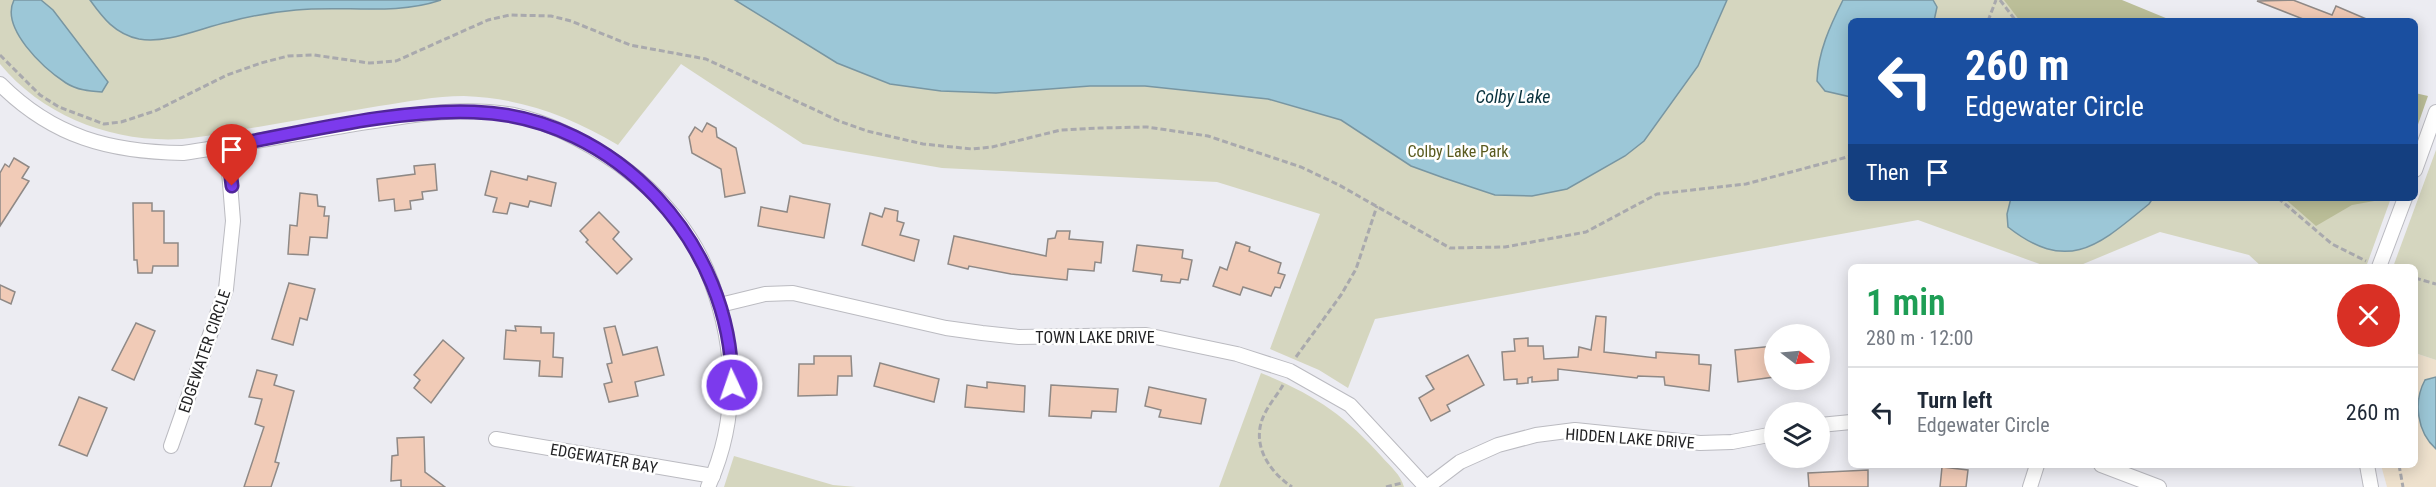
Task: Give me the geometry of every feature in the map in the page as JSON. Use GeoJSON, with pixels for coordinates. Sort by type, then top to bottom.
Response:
{"type":"FeatureCollection","features":[{"type":"Feature","properties":{"kind":"street"},"geometry":{"type":"LineString","coordinates":[[1,86],[53,125],[107,147],[145,153],[183,153],[428,112],[514,115],[555,127],[594,148],[632,174],[664,203],[689,237],[708,272],[720,305],[732,366],[731,404],[710,482]]}},
{"type":"Feature","properties":{"kind":"street"},"geometry":{"type":"LineString","coordinates":[[2418,162],[2436,112]]}},
{"type":"Feature","properties":{"kind":"street","name":"EDGEWATER CIRCLE"},"geometry":{"type":"LineString","coordinates":[[171,446],[226,290],[233,221],[227,146]]}},
{"type":"Feature","properties":{"kind":"street"},"geometry":{"type":"LineString","coordinates":[[2380,264],[2404,201]]}},
{"type":"Feature","properties":{"kind":"street","name":"TOWN LAKE DRIVE"},"geometry":{"type":"LineString","coordinates":[[720,305],[765,294],[793,293],[982,333],[1019,337],[1146,335],[1237,354],[1290,370],[1350,405],[1426,487]]}},
{"type":"Feature","properties":{"kind":"street"},"geometry":{"type":"LineString","coordinates":[[1830,424],[1848,422]]}},
{"type":"Feature","properties":{"kind":"street","name":"HIDDEN LAKE DRIVE"},"geometry":{"type":"LineString","coordinates":[[1426,487],[1460,462],[1498,445],[1536,435],[1575,430],[1700,443],[1732,442],[1764,436]]}},
{"type":"Feature","properties":{"kind":"street","name":"EDGEWATER BAY"},"geometry":{"type":"LineString","coordinates":[[496,439],[710,482]]}},
{"type":"Feature","properties":{"kind":"street"},"geometry":{"type":"LineString","coordinates":[[2030,487],[2036,468]]}},
{"type":"Feature","properties":{"kind":"street"},"geometry":{"type":"LineString","coordinates":[[2368,468],[2371,487]]}},
{"type":"Feature","properties":{"kind":"street"},"geometry":{"type":"LineString","coordinates":[[2131,470],[2159,487]]}},
{"type":"Feature","properties":{"kind":"path"},"geometry":{"type":"LineString","coordinates":[[1989,18],[1998,0],[2013,18]]}},
{"type":"Feature","properties":{"kind":"path"},"geometry":{"type":"LineString","coordinates":[[0,55],[40,94],[59,107],[104,124],[121,122],[155,111],[227,75],[270,61],[314,55],[369,63],[396,61],[488,20],[510,15],[552,16],[572,21],[630,45],[706,59],[839,121],[893,138],[923,144],[972,148],[992,147],[1061,130],[1148,127],[1178,130],[1241,145],[1301,167],[1450,248],[1505,247],[1586,232],[1657,194],[1746,184],[1848,157]]}},
{"type":"Feature","properties":{"kind":"path"},"geometry":{"type":"LineString","coordinates":[[2282,201],[2332,244],[2363,260]]}},
{"type":"Feature","properties":{"kind":"path"},"geometry":{"type":"LineString","coordinates":[[1298,355],[1329,314],[1356,269],[1377,207]]}},
{"type":"Feature","properties":{"kind":"path"},"geometry":{"type":"LineString","coordinates":[[2418,279],[2436,284]]}},
{"type":"Feature","properties":{"kind":"path"},"geometry":{"type":"LineString","coordinates":[[1283,386],[1265,413],[1258,439],[1270,467],[1292,487]]}},
{"type":"Feature","properties":{"kind":"path"},"geometry":{"type":"LineString","coordinates":[[2400,468],[2403,487]]}},
{"type":"Feature","properties":{"kind":"shaded area"},"geometry":{"type":"Polygon","coordinates":[[[2418,354],[2436,360],[2436,487],[2387,487],[2382,468],[2418,468],[2418,354]]]}},
{"type":"Feature","properties":{"kind":"green space","name":"Colby Lake Park"},"geometry":{"type":"Polygon","coordinates":[[[0,0],[2104,0],[2138,18],[1848,18],[1848,201],[2390,201],[2367,264],[2259,264],[2249,255],[2160,232],[2083,264],[2040,264],[1918,220],[1375,319],[1348,388],[1319,370],[1270,349],[1320,214],[1217,182],[942,168],[803,144],[681,64],[618,145],[581,125],[544,110],[505,100],[464,96],[411,101],[191,138],[156,139],[131,136],[82,123],[59,112],[37,99],[0,64],[0,0]]]}},
{"type":"Feature","properties":{"kind":"green space"},"geometry":{"type":"Polygon","coordinates":[[[2004,0],[2122,0],[2166,18],[2018,18],[2004,0]]]}},
{"type":"Feature","properties":{"kind":"green space"},"geometry":{"type":"Polygon","coordinates":[[[2418,94],[2428,96],[2418,124],[2418,94]]]}},
{"type":"Feature","properties":{"kind":"green space"},"geometry":{"type":"Polygon","coordinates":[[[2436,150],[2436,360],[2418,354],[2418,264],[2394,264],[2436,150]]]}},
{"type":"Feature","properties":{"kind":"green space"},"geometry":{"type":"Polygon","coordinates":[[[2287,201],[2374,201],[2352,205],[2316,226],[2287,201]]]}},
{"type":"Feature","properties":{"kind":"green space"},"geometry":{"type":"Polygon","coordinates":[[[1261,373],[1297,389],[1327,407],[1355,429],[1392,467],[1404,487],[1219,487],[1261,373]]]}},
{"type":"Feature","properties":{"kind":"green space"},"geometry":{"type":"Polygon","coordinates":[[[734,456],[833,485],[856,487],[724,487],[734,456]]]}},
{"type":"Feature","properties":{"kind":"water"},"geometry":{"type":"Polygon","coordinates":[[[14,0],[41,0],[53,10],[108,82],[102,92],[83,90],[70,85],[36,58],[18,35],[13,23],[11,11],[14,0]]]}},
{"type":"Feature","properties":{"kind":"water"},"geometry":{"type":"Polygon","coordinates":[[[90,0],[441,0],[405,8],[314,9],[279,12],[150,40],[131,37],[116,29],[90,0]]]}},
{"type":"Feature","properties":{"kind":"water","name":"Colby Lake"},"geometry":{"type":"Polygon","coordinates":[[[735,0],[1727,0],[1698,66],[1644,141],[1625,156],[1567,189],[1532,196],[1495,195],[1411,166],[1341,120],[1268,99],[1145,86],[1090,86],[996,93],[941,91],[890,84],[837,63],[735,0]]]}},
{"type":"Feature","properties":{"kind":"water"},"geometry":{"type":"Polygon","coordinates":[[[1843,0],[1933,0],[1937,7],[1935,18],[1848,18],[1848,96],[1825,91],[1817,81],[1822,49],[1843,0]]]}},
{"type":"Feature","properties":{"kind":"water"},"geometry":{"type":"Polygon","coordinates":[[[2010,201],[2151,201],[2099,242],[2066,251],[2049,249],[2030,241],[2008,227],[2007,214],[2010,201]]]}},
{"type":"Feature","properties":{"kind":"water"},"geometry":{"type":"Polygon","coordinates":[[[2436,377],[2436,449],[2421,425],[2418,407],[2425,380],[2436,377]]]}},
{"type":"Feature","properties":{"kind":"building"},"geometry":{"type":"Polygon","coordinates":[[[2293,0],[2332,15],[2336,6],[2364,18],[2300,18],[2257,1],[2293,0]]]}},
{"type":"Feature","properties":{"kind":"building"},"geometry":{"type":"Polygon","coordinates":[[[707,123],[716,128],[717,137],[736,148],[745,193],[725,197],[721,169],[692,153],[689,137],[695,127],[702,132],[707,123]]]}},
{"type":"Feature","properties":{"kind":"building"},"geometry":{"type":"Polygon","coordinates":[[[14,158],[29,167],[22,178],[29,181],[0,226],[0,173],[5,164],[9,167],[14,158]]]}},
{"type":"Feature","properties":{"kind":"building"},"geometry":{"type":"Polygon","coordinates":[[[435,164],[437,190],[422,192],[423,199],[410,201],[411,209],[395,211],[394,199],[379,201],[377,179],[415,174],[414,166],[435,164]]]}},
{"type":"Feature","properties":{"kind":"building"},"geometry":{"type":"Polygon","coordinates":[[[491,171],[527,180],[528,176],[556,183],[551,206],[530,201],[528,207],[510,203],[507,214],[493,212],[497,198],[485,195],[491,171]]]}},
{"type":"Feature","properties":{"kind":"building"},"geometry":{"type":"Polygon","coordinates":[[[300,193],[317,195],[318,206],[325,207],[324,216],[329,216],[327,238],[310,237],[308,255],[288,254],[290,225],[297,226],[300,193]]]}},
{"type":"Feature","properties":{"kind":"building"},"geometry":{"type":"Polygon","coordinates":[[[790,196],[830,204],[824,238],[758,226],[761,207],[787,212],[790,196]]]}},
{"type":"Feature","properties":{"kind":"building"},"geometry":{"type":"Polygon","coordinates":[[[133,203],[152,203],[152,211],[164,211],[164,243],[178,243],[178,266],[153,266],[152,273],[138,273],[137,260],[134,260],[133,203]]]}},
{"type":"Feature","properties":{"kind":"building"},"geometry":{"type":"Polygon","coordinates":[[[885,208],[898,211],[897,221],[904,223],[900,235],[919,240],[914,261],[862,245],[870,213],[882,217],[885,208]]]}},
{"type":"Feature","properties":{"kind":"building"},"geometry":{"type":"Polygon","coordinates":[[[599,212],[619,232],[613,239],[632,259],[617,274],[586,242],[588,240],[580,231],[599,212]]]}},
{"type":"Feature","properties":{"kind":"building"},"geometry":{"type":"Polygon","coordinates":[[[1057,231],[1070,231],[1069,239],[1103,242],[1101,263],[1095,262],[1094,271],[1068,269],[1067,280],[1011,274],[969,266],[968,269],[948,264],[954,236],[1046,256],[1048,239],[1055,238],[1057,231]]]}},
{"type":"Feature","properties":{"kind":"building"},"geometry":{"type":"Polygon","coordinates":[[[1236,242],[1250,247],[1249,251],[1281,263],[1278,273],[1285,275],[1280,288],[1275,287],[1271,296],[1243,287],[1240,295],[1213,286],[1220,267],[1227,270],[1236,242]]]}},
{"type":"Feature","properties":{"kind":"building"},"geometry":{"type":"Polygon","coordinates":[[[1137,245],[1183,250],[1182,258],[1192,260],[1188,280],[1181,279],[1180,283],[1161,281],[1162,275],[1133,271],[1137,245]]]}},
{"type":"Feature","properties":{"kind":"building"},"geometry":{"type":"Polygon","coordinates":[[[289,283],[315,289],[307,320],[300,318],[293,345],[272,339],[289,283]]]}},
{"type":"Feature","properties":{"kind":"building"},"geometry":{"type":"Polygon","coordinates":[[[0,285],[15,292],[11,304],[0,299],[0,285]]]}},
{"type":"Feature","properties":{"kind":"building"},"geometry":{"type":"Polygon","coordinates":[[[1596,316],[1606,317],[1604,352],[1656,358],[1656,352],[1699,355],[1699,364],[1711,365],[1709,391],[1665,385],[1664,377],[1638,376],[1637,378],[1558,369],[1558,380],[1532,382],[1532,377],[1528,378],[1528,383],[1517,384],[1517,379],[1504,380],[1502,352],[1515,351],[1514,339],[1528,338],[1528,346],[1543,346],[1544,359],[1578,357],[1579,347],[1591,350],[1596,316]]]}},
{"type":"Feature","properties":{"kind":"building"},"geometry":{"type":"Polygon","coordinates":[[[136,323],[155,331],[134,380],[112,370],[136,323]]]}},
{"type":"Feature","properties":{"kind":"building"},"geometry":{"type":"Polygon","coordinates":[[[515,326],[541,327],[541,333],[554,333],[553,357],[563,358],[562,377],[539,376],[540,361],[504,359],[506,330],[516,331],[515,326]]]}},
{"type":"Feature","properties":{"kind":"building"},"geometry":{"type":"Polygon","coordinates":[[[615,326],[623,355],[657,347],[664,375],[635,382],[638,396],[609,402],[604,384],[612,382],[607,364],[612,363],[604,328],[615,326]]]}},
{"type":"Feature","properties":{"kind":"building"},"geometry":{"type":"Polygon","coordinates":[[[443,340],[464,358],[431,403],[414,388],[420,380],[414,375],[443,340]]]}},
{"type":"Feature","properties":{"kind":"building"},"geometry":{"type":"Polygon","coordinates":[[[1764,347],[1764,378],[1738,382],[1735,350],[1764,347]]]}},
{"type":"Feature","properties":{"kind":"building"},"geometry":{"type":"Polygon","coordinates":[[[1468,355],[1484,385],[1447,405],[1450,411],[1431,421],[1419,398],[1434,389],[1426,376],[1468,355]]]}},
{"type":"Feature","properties":{"kind":"building"},"geometry":{"type":"Polygon","coordinates":[[[814,356],[851,356],[852,376],[838,376],[837,395],[798,396],[799,364],[814,364],[814,356]]]}},
{"type":"Feature","properties":{"kind":"building"},"geometry":{"type":"Polygon","coordinates":[[[880,363],[939,379],[934,402],[874,386],[880,363]]]}},
{"type":"Feature","properties":{"kind":"building"},"geometry":{"type":"Polygon","coordinates":[[[257,370],[277,375],[274,385],[294,391],[275,462],[279,463],[271,487],[244,487],[264,427],[255,424],[262,399],[249,397],[257,370]]]}},
{"type":"Feature","properties":{"kind":"building"},"geometry":{"type":"Polygon","coordinates":[[[987,382],[1025,386],[1024,412],[965,407],[967,385],[987,388],[987,382]]]}},
{"type":"Feature","properties":{"kind":"building"},"geometry":{"type":"Polygon","coordinates":[[[1051,385],[1118,389],[1116,412],[1092,411],[1091,418],[1049,416],[1051,385]]]}},
{"type":"Feature","properties":{"kind":"building"},"geometry":{"type":"Polygon","coordinates":[[[1149,387],[1206,399],[1201,424],[1159,417],[1161,410],[1145,406],[1149,387]]]}},
{"type":"Feature","properties":{"kind":"building"},"geometry":{"type":"Polygon","coordinates":[[[79,397],[107,408],[87,456],[59,445],[79,397]]]}},
{"type":"Feature","properties":{"kind":"building"},"geometry":{"type":"Polygon","coordinates":[[[424,437],[425,472],[445,487],[401,487],[401,480],[391,481],[392,456],[398,455],[397,438],[424,437]]]}},
{"type":"Feature","properties":{"kind":"building"},"geometry":{"type":"Polygon","coordinates":[[[1942,468],[1968,470],[1966,487],[1940,487],[1942,468]]]}},
{"type":"Feature","properties":{"kind":"building"},"geometry":{"type":"Polygon","coordinates":[[[1868,470],[1868,487],[1809,487],[1808,473],[1868,470]]]}},
{"type":"Feature","properties":{"kind":"route"},"geometry":{"type":"LineString","coordinates":[[232,186],[227,146],[428,112],[514,115],[555,127],[594,148],[632,174],[664,203],[689,237],[708,272],[720,305],[732,366],[732,385]]}}]}
